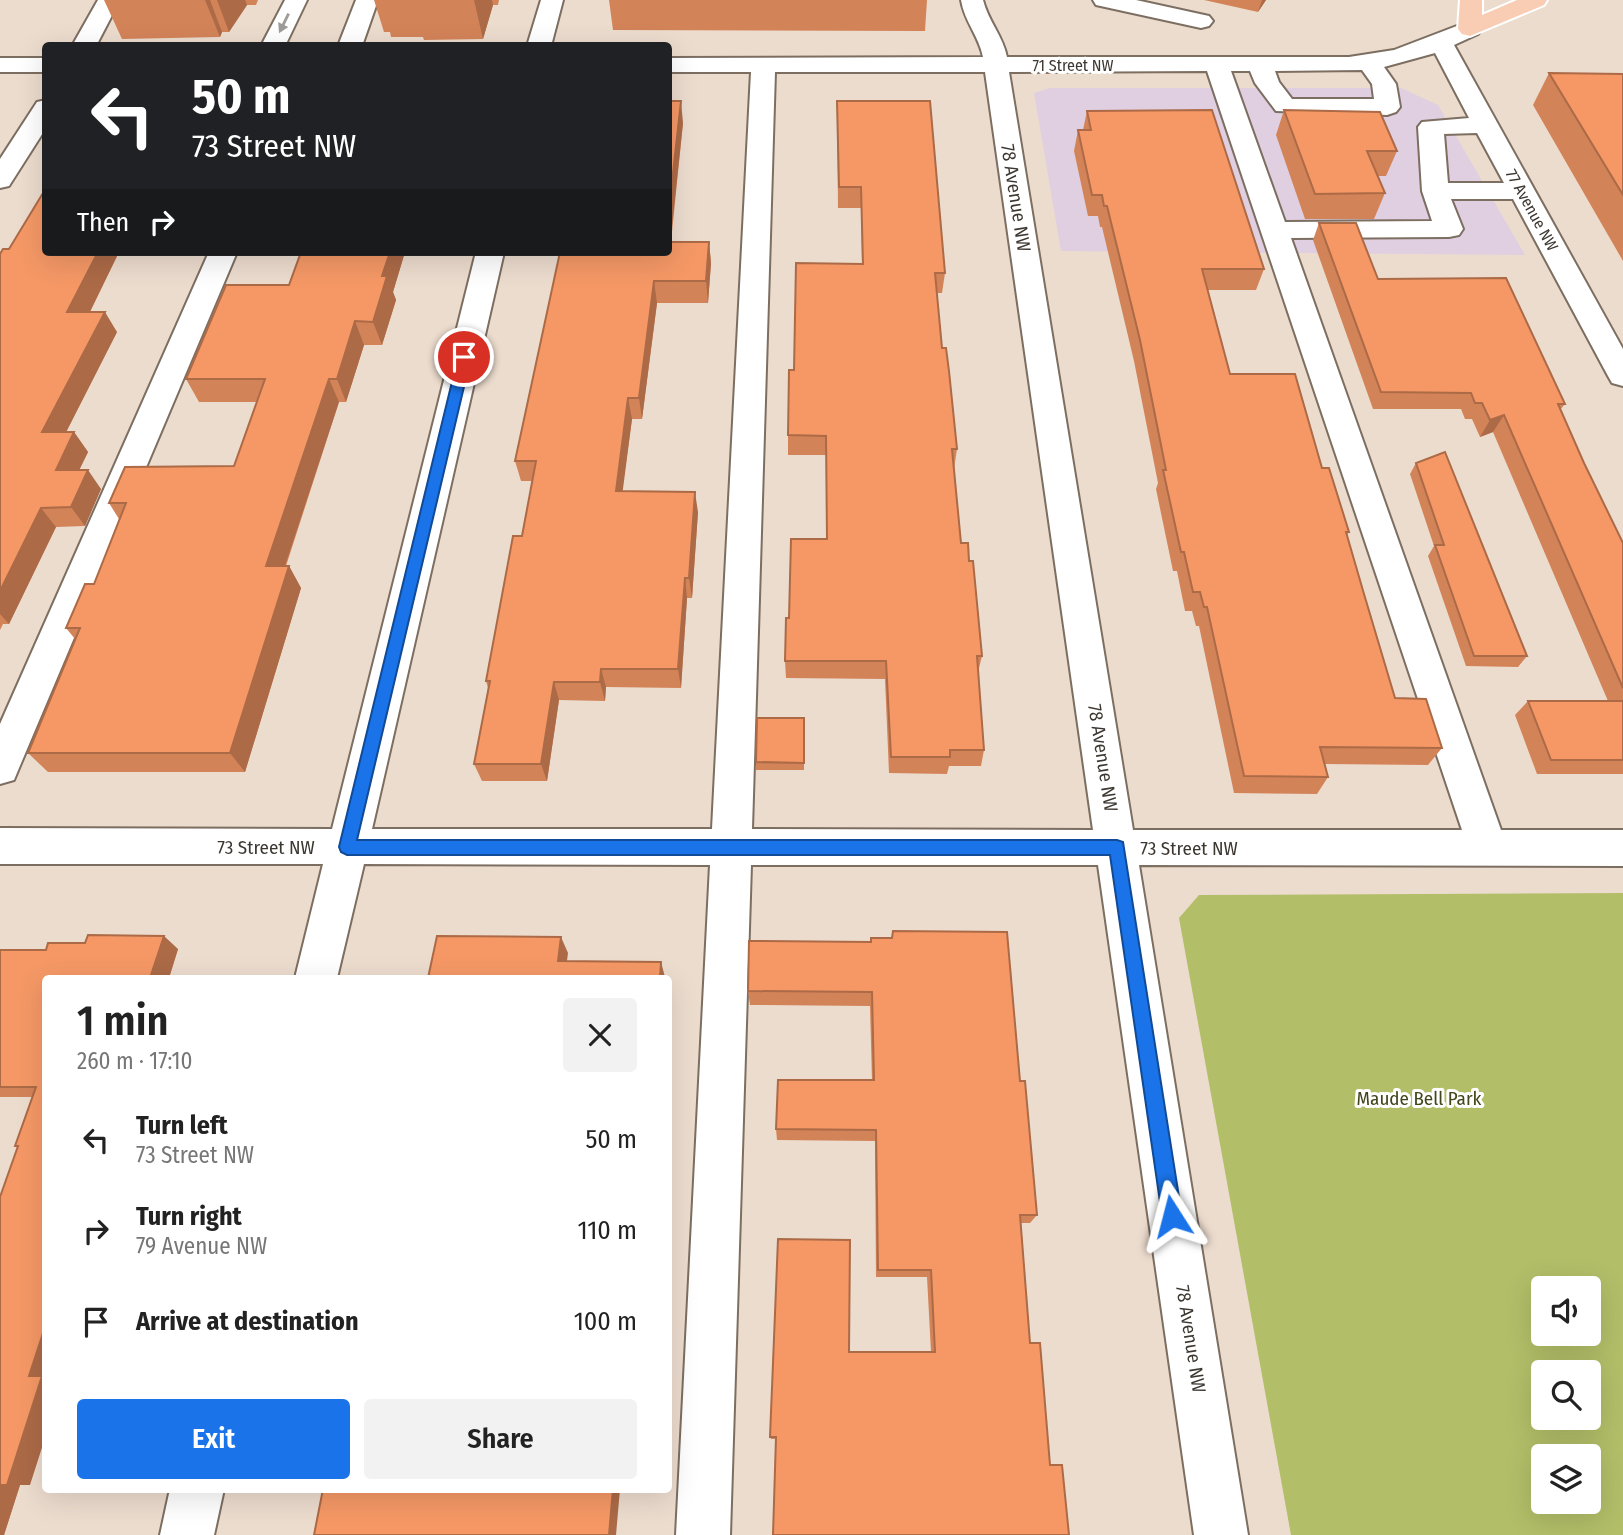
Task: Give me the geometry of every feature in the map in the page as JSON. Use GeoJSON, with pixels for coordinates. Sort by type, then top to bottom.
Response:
{"type":"FeatureCollection","features":[{"type":"Feature","properties":{"kind":"main road"},"geometry":{"type":"LineString","coordinates":[[1471,0],[1471,29],[1536,0]]}},
{"type":"Feature","properties":{"kind":"street"},"geometry":{"type":"LineString","coordinates":[[86,42],[109,0]]}},
{"type":"Feature","properties":{"kind":"street"},"geometry":{"type":"LineString","coordinates":[[275,42],[296,0]]}},
{"type":"Feature","properties":{"kind":"street"},"geometry":{"type":"LineString","coordinates":[[351,42],[367,0]]}},
{"type":"Feature","properties":{"kind":"street"},"geometry":{"type":"LineString","coordinates":[[540,42],[552,0]]}},
{"type":"Feature","properties":{"kind":"street","name":"78 Avenue NW"},"geometry":{"type":"LineString","coordinates":[[972,0],[975,16],[992,43],[996,65],[1221,1535]]}},
{"type":"Feature","properties":{"kind":"street"},"geometry":{"type":"LineString","coordinates":[[1104,0],[1201,22]]}},
{"type":"Feature","properties":{"kind":"street","name":"71 Street NW"},"geometry":{"type":"LineString","coordinates":[[672,65],[1368,63],[1401,57],[1471,29]]}},
{"type":"Feature","properties":{"kind":"street","name":"77 Avenue NW"},"geometry":{"type":"LineString","coordinates":[[1441,43],[1623,376]]}},
{"type":"Feature","properties":{"kind":"street"},"geometry":{"type":"LineString","coordinates":[[1260,65],[1267,83],[1285,106],[1387,107],[1384,84],[1368,63]]}},
{"type":"Feature","properties":{"kind":"street"},"geometry":{"type":"LineString","coordinates":[[0,65],[42,65]]}},
{"type":"Feature","properties":{"kind":"street"},"geometry":{"type":"LineString","coordinates":[[702,1535],[763,65]]}},
{"type":"Feature","properties":{"kind":"street"},"geometry":{"type":"LineString","coordinates":[[1217,65],[1488,849]]}},
{"type":"Feature","properties":{"kind":"street"},"geometry":{"type":"LineString","coordinates":[[0,180],[42,113]]}},
{"type":"Feature","properties":{"kind":"street"},"geometry":{"type":"LineString","coordinates":[[1275,230],[1449,229],[1434,191],[1431,127],[1486,125]]}},
{"type":"Feature","properties":{"kind":"street"},"geometry":{"type":"LineString","coordinates":[[1434,191],[1522,191]]}},
{"type":"Feature","properties":{"kind":"street"},"geometry":{"type":"LineString","coordinates":[[0,768],[221,256]]}},
{"type":"Feature","properties":{"kind":"street"},"geometry":{"type":"LineString","coordinates":[[317,975],[488,256]]}},
{"type":"Feature","properties":{"kind":"street","name":"73 Street NW"},"geometry":{"type":"LineString","coordinates":[[0,846],[1623,848]]}},
{"type":"Feature","properties":{"kind":"street"},"geometry":{"type":"LineString","coordinates":[[187,1535],[196,1493]]}},
{"type":"Feature","properties":{"kind":"shaded area"},"geometry":{"type":"Polygon","coordinates":[[[1050,88],[1401,88],[1438,105],[1525,255],[1061,251],[1034,93],[1050,88]]]}},
{"type":"Feature","properties":{"kind":"green space","name":"Maude Bell Park"},"geometry":{"type":"Polygon","coordinates":[[[1623,893],[1623,1535],[1291,1535],[1179,918],[1199,895],[1623,893]]]}},
{"type":"Feature","properties":{"kind":"building"},"geometry":{"type":"Polygon","coordinates":[[[1549,73],[1623,74],[1623,195],[1549,73]]]}},
{"type":"Feature","properties":{"kind":"building"},"geometry":{"type":"Polygon","coordinates":[[[672,101],[681,101],[672,182],[672,101]]]}},
{"type":"Feature","properties":{"kind":"building"},"geometry":{"type":"Polygon","coordinates":[[[837,101],[930,101],[945,273],[935,273],[942,348],[946,348],[957,449],[952,449],[961,543],[968,543],[969,561],[973,561],[982,656],[977,656],[984,750],[950,750],[950,757],[891,757],[886,661],[785,661],[791,539],[827,539],[826,436],[788,435],[789,370],[794,370],[796,263],[863,264],[861,187],[839,187],[837,101]]]}},
{"type":"Feature","properties":{"kind":"building"},"geometry":{"type":"Polygon","coordinates":[[[1212,110],[1264,269],[1202,269],[1230,374],[1295,374],[1322,468],[1329,468],[1349,532],[1346,532],[1395,698],[1426,699],[1442,748],[1320,747],[1328,777],[1244,776],[1207,607],[1204,607],[1200,592],[1193,592],[1184,552],[1181,552],[1163,470],[1166,470],[1140,340],[1107,206],[1104,206],[1102,195],[1092,195],[1078,130],[1091,130],[1087,111],[1212,110]]]}},
{"type":"Feature","properties":{"kind":"building"},"geometry":{"type":"Polygon","coordinates":[[[1284,110],[1380,112],[1397,151],[1367,151],[1385,193],[1315,194],[1284,110]]]}},
{"type":"Feature","properties":{"kind":"building"},"geometry":{"type":"Polygon","coordinates":[[[42,195],[42,256],[96,256],[67,312],[105,312],[42,432],[74,432],[56,470],[88,470],[71,507],[41,508],[0,591],[0,254],[3,249],[9,249],[42,195]]]}},
{"type":"Feature","properties":{"kind":"building"},"geometry":{"type":"Polygon","coordinates":[[[1319,223],[1356,223],[1378,279],[1506,278],[1565,404],[1558,404],[1584,463],[1623,543],[1623,688],[1504,415],[1490,420],[1482,403],[1475,403],[1471,393],[1381,392],[1319,223]]]}},
{"type":"Feature","properties":{"kind":"building"},"geometry":{"type":"Polygon","coordinates":[[[672,242],[709,242],[706,281],[654,281],[639,398],[628,398],[616,491],[695,492],[689,578],[685,578],[678,669],[601,669],[600,682],[554,682],[541,764],[474,764],[490,681],[486,681],[513,536],[522,536],[536,461],[515,461],[559,256],[672,256],[672,242]]]}},
{"type":"Feature","properties":{"kind":"building"},"geometry":{"type":"Polygon","coordinates":[[[300,256],[389,256],[382,276],[387,276],[373,322],[355,321],[337,379],[329,379],[266,566],[289,566],[230,753],[28,753],[80,628],[66,628],[85,584],[94,584],[126,503],[109,503],[125,467],[234,466],[265,379],[186,379],[226,285],[289,285],[300,256]]]}},
{"type":"Feature","properties":{"kind":"building"},"geometry":{"type":"Polygon","coordinates":[[[1445,452],[1527,656],[1474,656],[1435,545],[1444,545],[1416,463],[1445,452]]]}},
{"type":"Feature","properties":{"kind":"building"},"geometry":{"type":"Polygon","coordinates":[[[1528,701],[1623,701],[1623,760],[1551,760],[1528,701]]]}},
{"type":"Feature","properties":{"kind":"building"},"geometry":{"type":"Polygon","coordinates":[[[757,718],[804,718],[804,763],[756,762],[757,718]]]}},
{"type":"Feature","properties":{"kind":"building"},"geometry":{"type":"Polygon","coordinates":[[[893,931],[1007,932],[1020,1081],[1025,1081],[1037,1215],[1020,1215],[1030,1343],[1040,1343],[1050,1465],[1062,1465],[1069,1535],[773,1535],[776,1437],[770,1437],[778,1239],[850,1240],[849,1352],[935,1352],[931,1270],[878,1270],[876,1130],[776,1129],[778,1080],[874,1080],[872,992],[748,991],[749,941],[871,942],[871,938],[892,938],[893,931]]]}},
{"type":"Feature","properties":{"kind":"building"},"geometry":{"type":"Polygon","coordinates":[[[88,935],[164,936],[151,975],[42,975],[42,1336],[29,1376],[42,1376],[7,1485],[0,1485],[0,1197],[36,1087],[0,1087],[0,950],[46,950],[48,943],[85,943],[88,935]]]}},
{"type":"Feature","properties":{"kind":"building"},"geometry":{"type":"Polygon","coordinates":[[[437,936],[561,937],[558,961],[661,962],[660,975],[429,975],[437,936]]]}},
{"type":"Feature","properties":{"kind":"building"},"geometry":{"type":"Polygon","coordinates":[[[322,1493],[613,1493],[609,1535],[314,1535],[322,1493]]]}},
{"type":"Feature","properties":{"kind":"route"},"geometry":{"type":"LineString","coordinates":[[464,357],[347,847],[1117,848],[1172,1216]]}}]}
